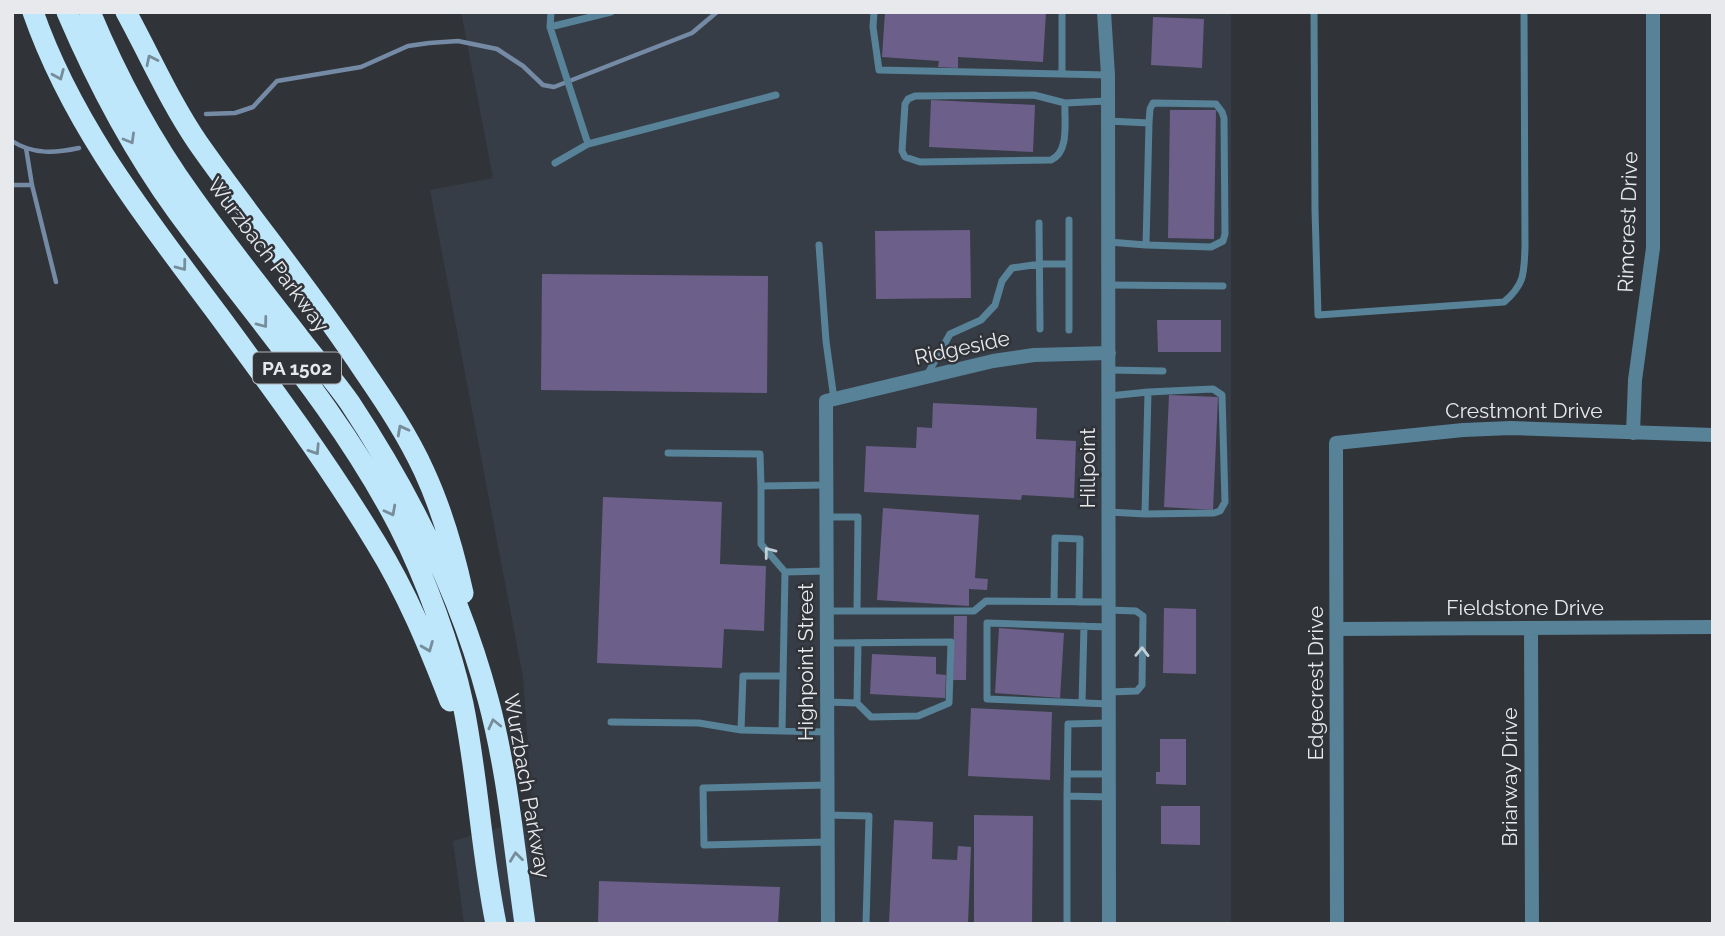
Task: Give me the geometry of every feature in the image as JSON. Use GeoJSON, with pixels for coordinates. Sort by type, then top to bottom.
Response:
{"type":"FeatureCollection","features":[{"type":"Feature","properties":{"kind":"highway"},"geometry":{"type":"LineString","coordinates":[[33,12],[66,92],[113,171],[306,436],[377,544],[419,625],[471,752]]}},
{"type":"Feature","properties":{"kind":"highway","name":"PA 1502"},"geometry":{"type":"LineString","coordinates":[[67,12],[107,100],[141,158],[176,210],[332,414],[369,471],[400,528],[432,606],[456,678],[471,752],[496,924]]}},
{"type":"Feature","properties":{"kind":"highway","name":"Wurzbach Parkway"},"geometry":{"type":"LineString","coordinates":[[90,12],[125,88],[185,187],[348,401],[386,461],[441,567],[476,657],[488,700],[508,791],[525,924]]}},
{"type":"Feature","properties":{"kind":"highway"},"geometry":{"type":"LineString","coordinates":[[126,12],[171,101],[199,144],[323,309],[401,428],[424,470],[437,501],[457,566],[476,657]]}},
{"type":"Feature","properties":{"kind":"street","name":"Hillpoint"},"geometry":{"type":"LineString","coordinates":[[1104,12],[1108,75],[1109,242],[1109,924]]}},
{"type":"Feature","properties":{"kind":"street","name":"Rimcrest Drive"},"geometry":{"type":"LineString","coordinates":[[1633,433],[1636,380],[1653,248],[1653,12]]}},
{"type":"Feature","properties":{"kind":"street","name":"Ridgeside"},"geometry":{"type":"LineString","coordinates":[[830,400],[993,361],[1034,355],[1109,353]]}},
{"type":"Feature","properties":{"kind":"street","name":"Highpoint Street"},"geometry":{"type":"LineString","coordinates":[[828,924],[827,485],[830,400]]}},
{"type":"Feature","properties":{"kind":"street","name":"Crestmont Drive"},"geometry":{"type":"LineString","coordinates":[[1336,443],[1463,430],[1511,428],[1713,435]]}},
{"type":"Feature","properties":{"kind":"street","name":"Edgecrest Drive"},"geometry":{"type":"LineString","coordinates":[[1336,443],[1337,924]]}},
{"type":"Feature","properties":{"kind":"street","name":"Fieldstone Drive"},"geometry":{"type":"LineString","coordinates":[[1337,629],[1713,627]]}},
{"type":"Feature","properties":{"kind":"street","name":"Briarway Drive"},"geometry":{"type":"LineString","coordinates":[[1531,629],[1532,924]]}},
{"type":"Feature","properties":{"kind":"lane"},"geometry":{"type":"LineString","coordinates":[[551,12],[551,27],[588,144]]}},
{"type":"Feature","properties":{"kind":"lane"},"geometry":{"type":"LineString","coordinates":[[551,27],[586,15],[611,12]]}},
{"type":"Feature","properties":{"kind":"lane"},"geometry":{"type":"LineString","coordinates":[[874,12],[878,70],[1108,75]]}},
{"type":"Feature","properties":{"kind":"lane"},"geometry":{"type":"LineString","coordinates":[[1062,12],[1062,74]]}},
{"type":"Feature","properties":{"kind":"lane"},"geometry":{"type":"LineString","coordinates":[[1314,12],[1318,315],[1504,302],[1516,292],[1524,276],[1524,12]]}},
{"type":"Feature","properties":{"kind":"lane"},"geometry":{"type":"LineString","coordinates":[[555,163],[588,144],[776,95]]}},
{"type":"Feature","properties":{"kind":"lane"},"geometry":{"type":"LineString","coordinates":[[1065,103],[1063,147],[1058,157],[920,162],[905,157],[902,151],[905,104],[915,96],[1034,95],[1065,103],[1108,101]]}},
{"type":"Feature","properties":{"kind":"lane"},"geometry":{"type":"LineString","coordinates":[[1109,242],[1146,245],[1211,247],[1223,241],[1224,118],[1216,104],[1153,103],[1150,109],[1146,245]]}},
{"type":"Feature","properties":{"kind":"lane"},"geometry":{"type":"LineString","coordinates":[[1108,121],[1149,123]]}},
{"type":"Feature","properties":{"kind":"lane"},"geometry":{"type":"LineString","coordinates":[[1069,220],[1069,330]]}},
{"type":"Feature","properties":{"kind":"lane"},"geometry":{"type":"LineString","coordinates":[[1039,223],[1040,329]]}},
{"type":"Feature","properties":{"kind":"lane"},"geometry":{"type":"LineString","coordinates":[[819,246],[830,400]]}},
{"type":"Feature","properties":{"kind":"lane"},"geometry":{"type":"LineString","coordinates":[[925,377],[950,334],[981,320],[995,304],[1002,281],[1012,268],[1069,264]]}},
{"type":"Feature","properties":{"kind":"lane"},"geometry":{"type":"LineString","coordinates":[[1109,285],[1223,286]]}},
{"type":"Feature","properties":{"kind":"lane"},"geometry":{"type":"LineString","coordinates":[[1109,370],[1163,371]]}},
{"type":"Feature","properties":{"kind":"lane"},"geometry":{"type":"LineString","coordinates":[[1109,396],[1213,389],[1222,396],[1225,502],[1220,511],[1214,513],[1109,512]]}},
{"type":"Feature","properties":{"kind":"lane"},"geometry":{"type":"LineString","coordinates":[[1145,514],[1148,392]]}},
{"type":"Feature","properties":{"kind":"lane"},"geometry":{"type":"LineString","coordinates":[[668,453],[760,454],[761,544],[785,572],[782,731]]}},
{"type":"Feature","properties":{"kind":"lane"},"geometry":{"type":"LineString","coordinates":[[761,486],[827,485]]}},
{"type":"Feature","properties":{"kind":"lane"},"geometry":{"type":"LineString","coordinates":[[827,517],[858,517],[857,611]]}},
{"type":"Feature","properties":{"kind":"lane"},"geometry":{"type":"LineString","coordinates":[[1054,601],[1055,538],[1080,539],[1079,602]]}},
{"type":"Feature","properties":{"kind":"lane"},"geometry":{"type":"LineString","coordinates":[[785,572],[827,571]]}},
{"type":"Feature","properties":{"kind":"lane"},"geometry":{"type":"LineString","coordinates":[[827,611],[974,611],[986,601],[1054,601],[1109,606],[1143,615],[1142,685],[1137,691],[1082,703],[987,699],[987,623],[1109,627]]}},
{"type":"Feature","properties":{"kind":"lane"},"geometry":{"type":"LineString","coordinates":[[1082,703],[1084,626]]}},
{"type":"Feature","properties":{"kind":"lane"},"geometry":{"type":"LineString","coordinates":[[827,643],[951,642],[949,703],[918,716],[871,716],[857,703],[827,702]]}},
{"type":"Feature","properties":{"kind":"lane"},"geometry":{"type":"LineString","coordinates":[[857,703],[858,643]]}},
{"type":"Feature","properties":{"kind":"lane"},"geometry":{"type":"LineString","coordinates":[[741,730],[743,676],[783,676]]}},
{"type":"Feature","properties":{"kind":"lane"},"geometry":{"type":"LineString","coordinates":[[611,722],[699,723],[741,730],[827,732]]}},
{"type":"Feature","properties":{"kind":"lane"},"geometry":{"type":"LineString","coordinates":[[1067,924],[1068,723],[1109,723]]}},
{"type":"Feature","properties":{"kind":"lane"},"geometry":{"type":"LineString","coordinates":[[1068,774],[1109,774]]}},
{"type":"Feature","properties":{"kind":"lane"},"geometry":{"type":"LineString","coordinates":[[827,785],[703,788],[704,845],[828,842]]}},
{"type":"Feature","properties":{"kind":"lane"},"geometry":{"type":"LineString","coordinates":[[1067,796],[1109,796]]}},
{"type":"Feature","properties":{"kind":"lane"},"geometry":{"type":"LineString","coordinates":[[827,816],[869,816],[866,924]]}},
{"type":"Feature","properties":{"kind":"shaded area"},"geometry":{"type":"Polygon","coordinates":[[[461,12],[1231,12],[1231,924],[464,924],[453,841],[533,818],[523,677],[430,190],[493,178],[461,12]]]}},
{"type":"Feature","properties":{"kind":"building"},"geometry":{"type":"Polygon","coordinates":[[[885,12],[1046,12],[1043,62],[958,57],[958,68],[938,67],[939,61],[882,57],[885,12]]]}},
{"type":"Feature","properties":{"kind":"building"},"geometry":{"type":"Polygon","coordinates":[[[1153,17],[1204,19],[1202,68],[1151,65],[1153,17]]]}},
{"type":"Feature","properties":{"kind":"building"},"geometry":{"type":"Polygon","coordinates":[[[931,100],[1035,105],[1033,152],[929,147],[931,100]]]}},
{"type":"Feature","properties":{"kind":"building"},"geometry":{"type":"Polygon","coordinates":[[[1170,110],[1216,110],[1214,239],[1168,238],[1170,110]]]}},
{"type":"Feature","properties":{"kind":"building"},"geometry":{"type":"Polygon","coordinates":[[[970,230],[971,298],[876,299],[875,231],[970,230]]]}},
{"type":"Feature","properties":{"kind":"building"},"geometry":{"type":"Polygon","coordinates":[[[542,274],[768,276],[767,393],[541,390],[542,274]]]}},
{"type":"Feature","properties":{"kind":"building"},"geometry":{"type":"Polygon","coordinates":[[[1157,320],[1221,320],[1221,352],[1158,352],[1157,320]]]}},
{"type":"Feature","properties":{"kind":"building"},"geometry":{"type":"Polygon","coordinates":[[[1169,395],[1218,397],[1213,510],[1164,507],[1169,395]]]}},
{"type":"Feature","properties":{"kind":"building"},"geometry":{"type":"Polygon","coordinates":[[[933,403],[1037,408],[1036,439],[1076,441],[1074,498],[1022,495],[1021,500],[864,492],[866,446],[916,448],[917,427],[932,428],[933,403]]]}},
{"type":"Feature","properties":{"kind":"building"},"geometry":{"type":"Polygon","coordinates":[[[603,497],[722,502],[720,564],[766,566],[764,631],[724,629],[722,668],[597,663],[603,497]]]}},
{"type":"Feature","properties":{"kind":"building"},"geometry":{"type":"Polygon","coordinates":[[[883,508],[979,515],[975,578],[988,579],[987,590],[969,589],[969,606],[877,600],[883,508]]]}},
{"type":"Feature","properties":{"kind":"building"},"geometry":{"type":"Polygon","coordinates":[[[1164,608],[1196,609],[1196,674],[1163,673],[1164,608]]]}},
{"type":"Feature","properties":{"kind":"building"},"geometry":{"type":"Polygon","coordinates":[[[954,616],[967,616],[966,680],[953,680],[954,616]]]}},
{"type":"Feature","properties":{"kind":"building"},"geometry":{"type":"Polygon","coordinates":[[[999,628],[1064,633],[1060,698],[995,693],[999,628]]]}},
{"type":"Feature","properties":{"kind":"building"},"geometry":{"type":"Polygon","coordinates":[[[872,654],[936,657],[936,674],[946,675],[945,698],[870,694],[872,654]]]}},
{"type":"Feature","properties":{"kind":"building"},"geometry":{"type":"Polygon","coordinates":[[[971,708],[1052,712],[1050,780],[968,776],[971,708]]]}},
{"type":"Feature","properties":{"kind":"building"},"geometry":{"type":"Polygon","coordinates":[[[1160,739],[1186,739],[1186,785],[1156,784],[1156,772],[1160,772],[1160,739]]]}},
{"type":"Feature","properties":{"kind":"building"},"geometry":{"type":"Polygon","coordinates":[[[1161,806],[1200,806],[1200,845],[1161,844],[1161,806]]]}},
{"type":"Feature","properties":{"kind":"building"},"geometry":{"type":"Polygon","coordinates":[[[974,815],[1033,816],[1032,924],[974,924],[974,815]]]}},
{"type":"Feature","properties":{"kind":"building"},"geometry":{"type":"Polygon","coordinates":[[[894,820],[933,822],[932,859],[957,860],[958,846],[971,847],[968,924],[889,924],[894,820]]]}},
{"type":"Feature","properties":{"kind":"building"},"geometry":{"type":"Polygon","coordinates":[[[599,881],[780,887],[778,924],[598,924],[599,881]]]}},
{"type":"Feature","properties":{"kind":"waterway"},"geometry":{"type":"LineString","coordinates":[[206,114],[235,113],[253,107],[277,81],[361,67],[408,46],[429,43],[458,41],[497,49],[523,66],[543,85],[554,87],[692,33],[717,12]]}},
{"type":"Feature","properties":{"kind":"waterway"},"geometry":{"type":"LineString","coordinates":[[12,141],[28,149],[45,152],[79,148]]}},
{"type":"Feature","properties":{"kind":"waterway"},"geometry":{"type":"LineString","coordinates":[[26,148],[32,185],[56,282]]}},
{"type":"Feature","properties":{"kind":"waterway"},"geometry":{"type":"LineString","coordinates":[[12,185],[32,185]]}}]}
